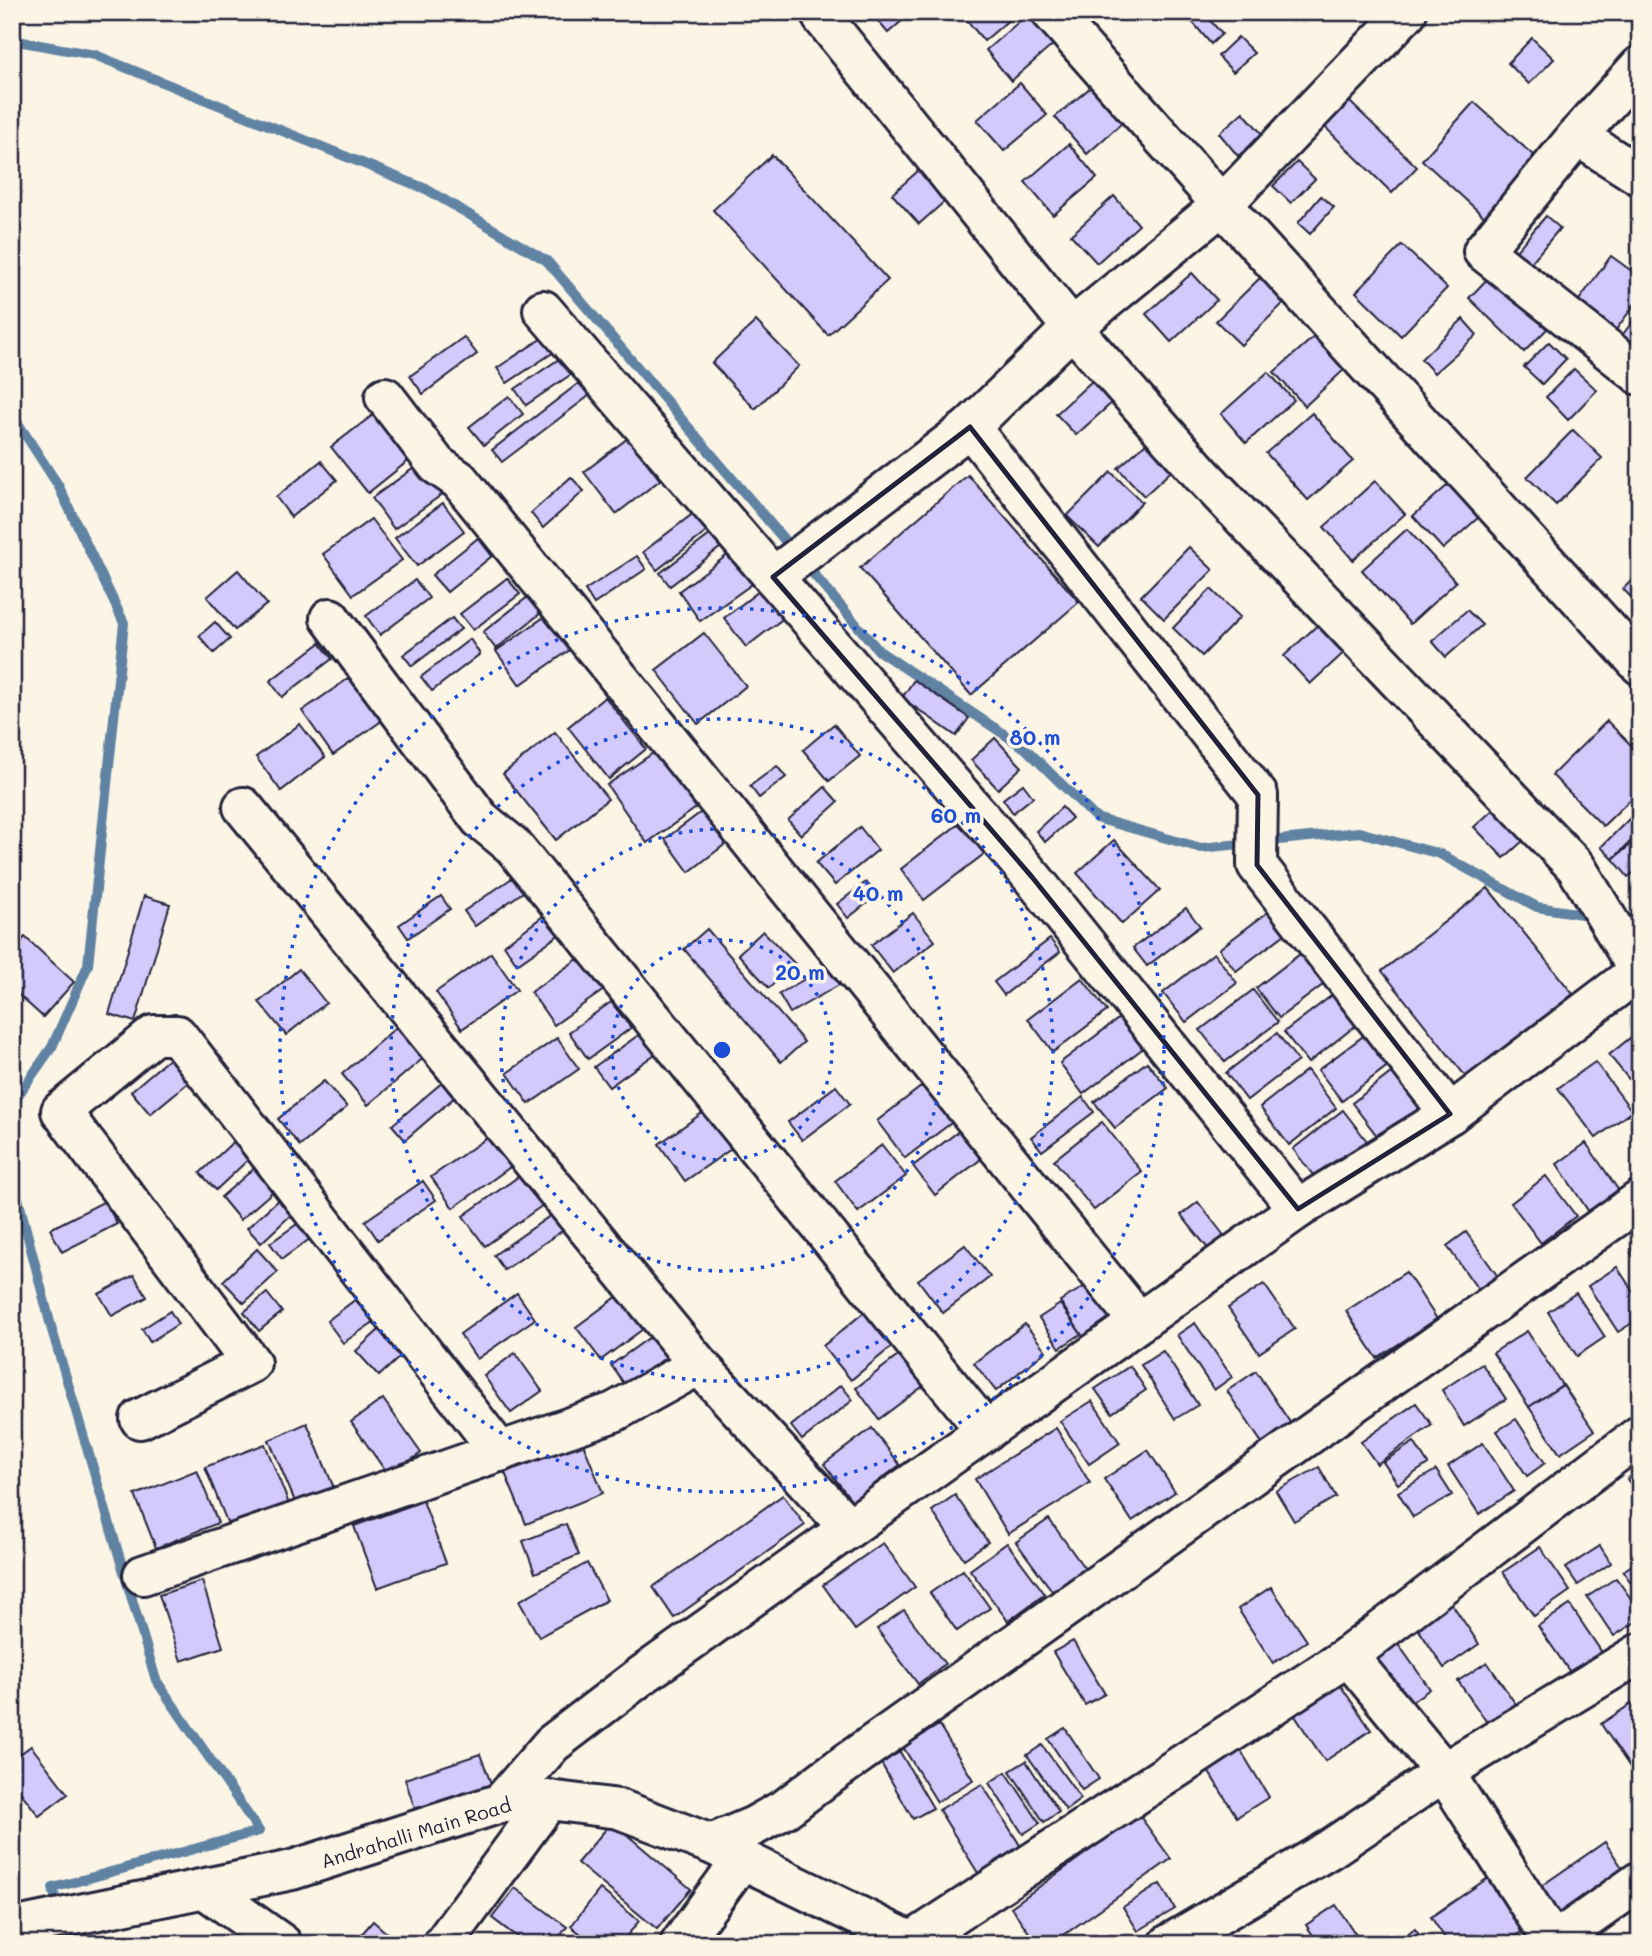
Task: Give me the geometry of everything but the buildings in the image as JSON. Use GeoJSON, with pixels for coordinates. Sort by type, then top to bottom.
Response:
{"type":"FeatureCollection","features":[{"type":"Feature","properties":{"kind":"street"},"geometry":{"type":"LineString","coordinates":[[791,564],[970,427],[1072,328],[1222,205],[1407,12]]}},
{"type":"Feature","properties":{"kind":"street"},"geometry":{"type":"LineString","coordinates":[[1057,14],[1222,205],[1640,665]]}},
{"type":"Feature","properties":{"kind":"street"},"geometry":{"type":"LineString","coordinates":[[501,1803],[552,1744],[641,1676],[1298,1209],[1450,1114],[1639,971],[1576,866],[1203,476],[1072,328],[822,17]]}},
{"type":"Feature","properties":{"kind":"street"},"geometry":{"type":"LineString","coordinates":[[1640,66],[1577,136],[1483,251],[1640,375]]}},
{"type":"Feature","properties":{"kind":"street"},"geometry":{"type":"LineString","coordinates":[[1577,136],[1640,176]]}},
{"type":"Feature","properties":{"kind":"street"},"geometry":{"type":"LineString","coordinates":[[543,310],[791,564],[1032,877],[1298,1209]]}},
{"type":"Feature","properties":{"kind":"street"},"geometry":{"type":"LineString","coordinates":[[386,397],[437,465],[459,480],[468,490],[1139,1322]]}},
{"type":"Feature","properties":{"kind":"street"},"geometry":{"type":"LineString","coordinates":[[970,427],[1258,795],[1257,865],[1450,1114]]}},
{"type":"Feature","properties":{"kind":"street"},"geometry":{"type":"LineString","coordinates":[[330,618],[481,819],[513,846],[986,1431]]}},
{"type":"Feature","properties":{"kind":"street"},"geometry":{"type":"LineString","coordinates":[[243,807],[699,1365],[849,1528]]}},
{"type":"Feature","properties":{"kind":"street"},"geometry":{"type":"LineString","coordinates":[[140,1419],[251,1363],[61,1111],[154,1035],[177,1035],[500,1451]]}},
{"type":"Feature","properties":{"kind":"street"},"geometry":{"type":"LineString","coordinates":[[680,1944],[727,1851],[754,1826],[786,1808],[835,1770],[1640,1200]]}},
{"type":"Feature","properties":{"kind":"street"},"geometry":{"type":"LineString","coordinates":[[144,1575],[614,1412],[699,1365]]}},
{"type":"Feature","properties":{"kind":"street"},"geometry":{"type":"LineString","coordinates":[[913,1943],[1348,1656],[1640,1434]]}},
{"type":"Feature","properties":{"kind":"street"},"geometry":{"type":"LineString","coordinates":[[1169,1944],[1330,1849],[1444,1772],[1640,1653]]}},
{"type":"Feature","properties":{"kind":"street"},"geometry":{"type":"LineString","coordinates":[[1348,1656],[1444,1772],[1552,1943],[1640,1881]]}},
{"type":"Feature","properties":{"kind":"street"},"geometry":{"type":"LineString","coordinates":[[443,1944],[549,1800]]}},
{"type":"Feature","properties":{"kind":"street","name":"Andrahalli Main Road"},"geometry":{"type":"LineString","coordinates":[[45,1922],[292,1870],[501,1803],[549,1800],[620,1809],[727,1851],[913,1943]]}},
{"type":"Feature","properties":{"kind":"street"},"geometry":{"type":"LineString","coordinates":[[205,1889],[282,1944]]}},
{"type":"Feature","properties":{"kind":"highlighted area"},"geometry":{"type":"Polygon","coordinates":[[[970,427],[1258,795],[1257,865],[1450,1114],[1298,1209],[1032,877],[773,577],[970,427]]]}},
{"type":"Feature","properties":{"kind":"waterway"},"geometry":{"type":"LineString","coordinates":[[12,40],[95,55],[426,189],[547,261],[879,651],[1025,748],[1096,818],[1201,848],[1359,832],[1440,854],[1537,907],[1595,916]]}},
{"type":"Feature","properties":{"kind":"waterway"},"geometry":{"type":"LineString","coordinates":[[12,414],[58,485],[124,623],[88,965],[52,1047],[12,1104]]}},
{"type":"Feature","properties":{"kind":"waterway"},"geometry":{"type":"LineString","coordinates":[[1618,920],[1640,923]]}},
{"type":"Feature","properties":{"kind":"waterway"},"geometry":{"type":"LineString","coordinates":[[12,1175],[52,1330],[156,1680],[259,1831],[53,1888],[67,1944]]}}]}
